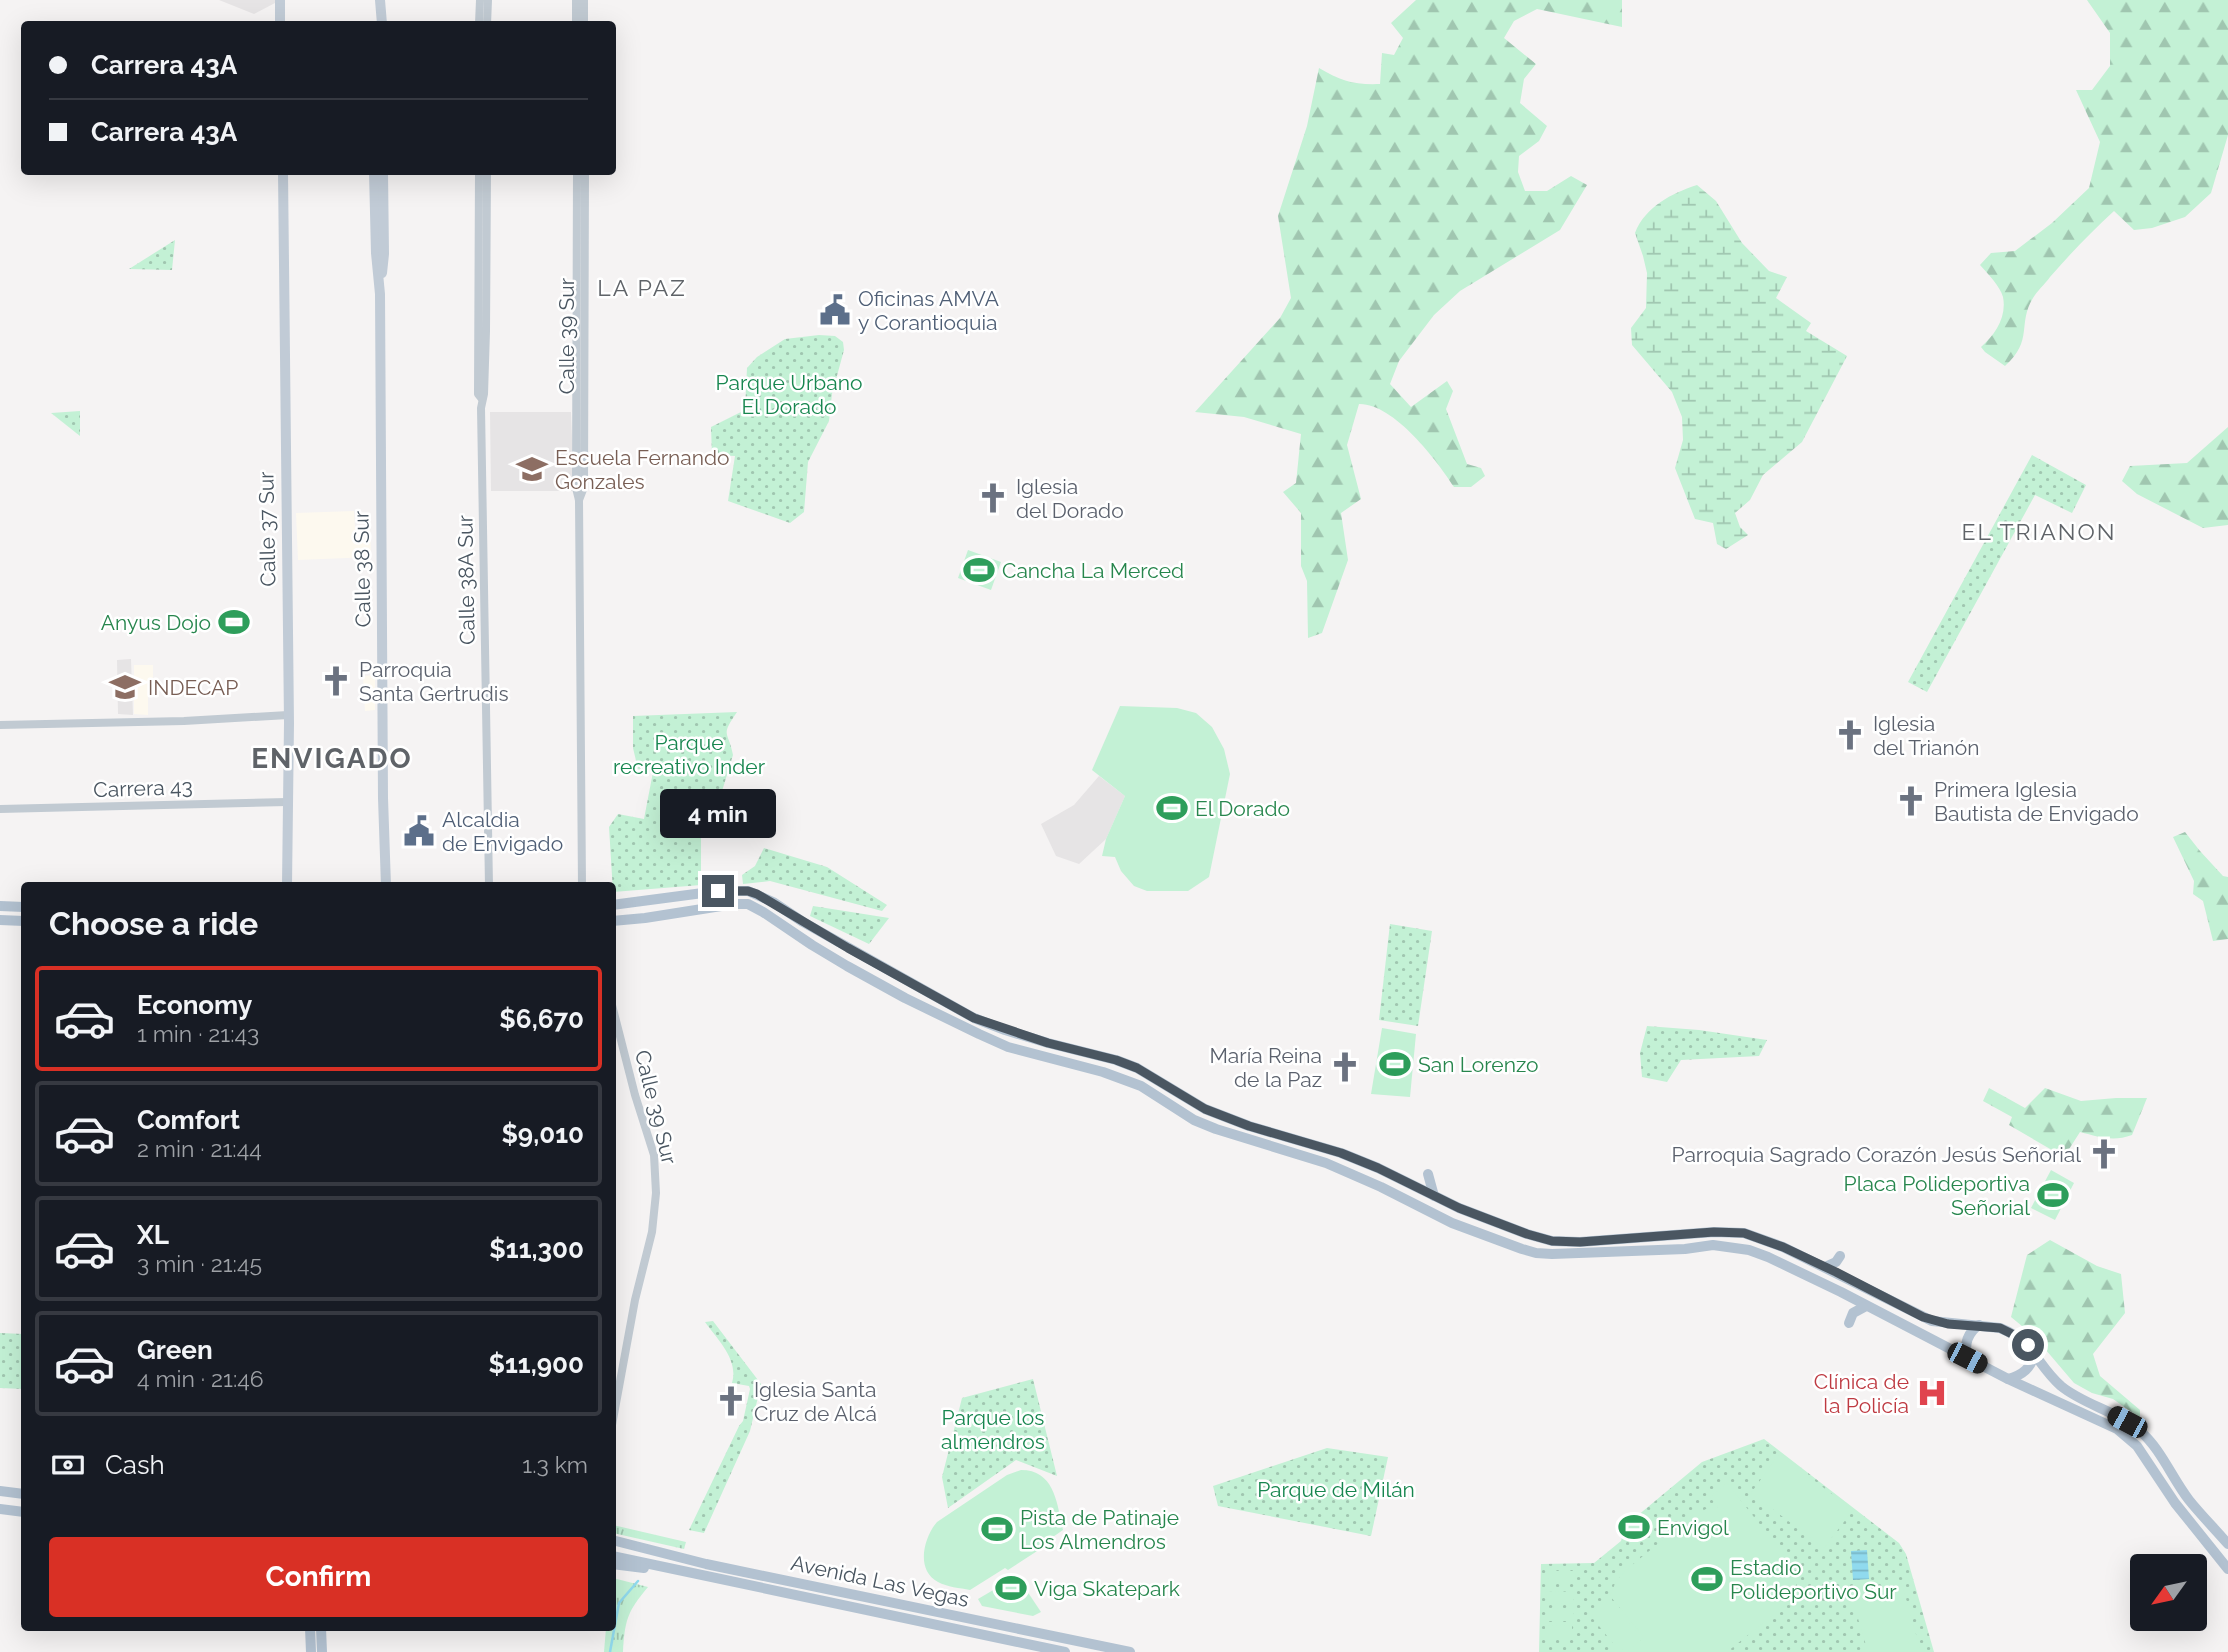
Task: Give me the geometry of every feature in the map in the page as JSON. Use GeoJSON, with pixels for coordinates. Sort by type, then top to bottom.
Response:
{"type":"FeatureCollection","features":[{"type":"Feature","properties":{"kind":"main road"},"geometry":{"type":"LineString","coordinates":[[280,0],[280,21]]}},
{"type":"Feature","properties":{"kind":"main road"},"geometry":{"type":"LineString","coordinates":[[380,0],[380,21]]}},
{"type":"Feature","properties":{"kind":"main road","name":"Calle 37 Sur"},"geometry":{"type":"LineString","coordinates":[[283,175],[287,882]]}},
{"type":"Feature","properties":{"kind":"main road","name":"Calle 38 Sur"},"geometry":{"type":"LineString","coordinates":[[374,175],[380,295],[386,882]]}},
{"type":"Feature","properties":{"kind":"main road","name":"Calle 38 Sur"},"geometry":{"type":"LineString","coordinates":[[380,295],[384,254],[383,175]]}},
{"type":"Feature","properties":{"kind":"main road"},"geometry":{"type":"LineString","coordinates":[[616,904],[718,891],[748,891],[974,1018],[1048,1043],[1137,1068],[1205,1109],[1249,1126],[1341,1153],[1459,1208],[1541,1239],[1603,1241],[1729,1231],[1756,1236],[1825,1267],[1923,1317],[1948,1324],[2000,1328],[2020,1338],[2062,1387],[2140,1431],[2153,1445],[2189,1499],[2228,1544]]}},
{"type":"Feature","properties":{"kind":"main road"},"geometry":{"type":"LineString","coordinates":[[616,921],[748,904],[812,946],[905,999],[1008,1047],[1103,1072],[1141,1086],[1194,1120],[1326,1163],[1452,1223],[1522,1249],[1552,1254],[1685,1249],[1713,1245],[1733,1246],[1768,1257],[2127,1436],[2149,1461],[2175,1503],[2228,1569]]}},
{"type":"Feature","properties":{"kind":"main road"},"geometry":{"type":"LineString","coordinates":[[0,906],[21,906]]}},
{"type":"Feature","properties":{"kind":"main road"},"geometry":{"type":"LineString","coordinates":[[0,920],[21,921]]}},
{"type":"Feature","properties":{"kind":"main road"},"geometry":{"type":"LineString","coordinates":[[1428,1174],[1434,1196]]}},
{"type":"Feature","properties":{"kind":"main road"},"geometry":{"type":"LineString","coordinates":[[1825,1267],[1836,1262],[1840,1256]]}},
{"type":"Feature","properties":{"kind":"main road"},"geometry":{"type":"LineString","coordinates":[[1849,1323],[1853,1313],[1866,1306]]}},
{"type":"Feature","properties":{"kind":"main road"},"geometry":{"type":"LineString","coordinates":[[1967,1358],[1967,1339],[1979,1325]]}},
{"type":"Feature","properties":{"kind":"main road"},"geometry":{"type":"LineString","coordinates":[[2008,1379],[2029,1368],[2035,1353]]}},
{"type":"Feature","properties":{"kind":"main road"},"geometry":{"type":"LineString","coordinates":[[0,1490],[21,1487]]}},
{"type":"Feature","properties":{"kind":"main road"},"geometry":{"type":"LineString","coordinates":[[0,1490],[21,1494]]}},
{"type":"Feature","properties":{"kind":"main road"},"geometry":{"type":"LineString","coordinates":[[0,1508],[21,1509]]}},
{"type":"Feature","properties":{"kind":"main road","name":"Avenida Las Vegas"},"geometry":{"type":"LineString","coordinates":[[616,1542],[895,1604],[1130,1652]]}},
{"type":"Feature","properties":{"kind":"main road"},"geometry":{"type":"LineString","coordinates":[[654,1565],[663,1562],[667,1555]]}},
{"type":"Feature","properties":{"kind":"main road","name":"Avenida Las Vegas"},"geometry":{"type":"LineString","coordinates":[[616,1557],[1065,1652]]}},
{"type":"Feature","properties":{"kind":"main road","name":"Avenida Las Vegas"},"geometry":{"type":"LineString","coordinates":[[616,1564],[688,1571]]}},
{"type":"Feature","properties":{"kind":"main road"},"geometry":{"type":"LineString","coordinates":[[860,1609],[889,1611],[895,1604]]}},
{"type":"Feature","properties":{"kind":"main road"},"geometry":{"type":"LineString","coordinates":[[310,1631],[311,1652]]}},
{"type":"Feature","properties":{"kind":"main road"},"geometry":{"type":"LineString","coordinates":[[321,1631],[322,1652]]}},
{"type":"Feature","properties":{"kind":"street"},"geometry":{"type":"LineString","coordinates":[[480,0],[480,21]]}},
{"type":"Feature","properties":{"kind":"street"},"geometry":{"type":"LineString","coordinates":[[487,21],[488,0]]}},
{"type":"Feature","properties":{"kind":"street"},"geometry":{"type":"LineString","coordinates":[[576,0],[576,21]]}},
{"type":"Feature","properties":{"kind":"street"},"geometry":{"type":"LineString","coordinates":[[584,0],[584,21]]}},
{"type":"Feature","properties":{"kind":"street","name":"Calle 38A Sur"},"geometry":{"type":"LineString","coordinates":[[479,175],[478,394],[482,399]]}},
{"type":"Feature","properties":{"kind":"street","name":"Calle 38A Sur"},"geometry":{"type":"LineString","coordinates":[[486,175],[486,323],[482,399],[489,882]]}},
{"type":"Feature","properties":{"kind":"street","name":"Calle 39 Sur"},"geometry":{"type":"LineString","coordinates":[[577,175],[576,488],[579,500],[582,882]]}},
{"type":"Feature","properties":{"kind":"street","name":"Calle 39 Sur"},"geometry":{"type":"LineString","coordinates":[[579,500],[584,487],[585,175]]}},
{"type":"Feature","properties":{"kind":"street"},"geometry":{"type":"LineString","coordinates":[[0,725],[179,721],[288,715]]}},
{"type":"Feature","properties":{"kind":"street","name":"Carrera 43"},"geometry":{"type":"LineString","coordinates":[[0,809],[287,802]]}},
{"type":"Feature","properties":{"kind":"street","name":"Calle 39 Sur"},"geometry":{"type":"LineString","coordinates":[[616,1021],[653,1155],[656,1193],[652,1232],[635,1300],[616,1403]]}},
{"type":"Feature","properties":{"kind":"shaded area"},"geometry":{"type":"Polygon","coordinates":[[[219,0],[275,0],[275,3],[254,14],[219,0]]]}},
{"type":"Feature","properties":{"kind":"shaded area"},"geometry":{"type":"Polygon","coordinates":[[[490,412],[571,412],[574,491],[491,491],[490,412]]]}},
{"type":"Feature","properties":{"kind":"shaded area"},"geometry":{"type":"Polygon","coordinates":[[[354,511],[355,528],[370,528],[371,557],[298,560],[296,513],[354,511]]]}},
{"type":"Feature","properties":{"kind":"shaded area","name":"INDECAP"},"geometry":{"type":"Polygon","coordinates":[[[131,659],[133,715],[118,714],[117,660],[131,659]]]}},
{"type":"Feature","properties":{"kind":"shaded area"},"geometry":{"type":"Polygon","coordinates":[[[134,665],[153,665],[153,679],[148,680],[148,715],[134,714],[134,665]]]}},
{"type":"Feature","properties":{"kind":"shaded area"},"geometry":{"type":"Polygon","coordinates":[[[375,675],[375,710],[365,711],[363,676],[375,675]]]}},
{"type":"Feature","properties":{"kind":"shaded area"},"geometry":{"type":"Polygon","coordinates":[[[1099,776],[1125,796],[1106,839],[1079,864],[1056,856],[1041,824],[1074,805],[1099,776]]]}},
{"type":"Feature","properties":{"kind":"green space"},"geometry":{"type":"Polygon","coordinates":[[[1416,0],[1622,0],[1622,27],[1537,9],[1514,21],[1504,38],[1536,64],[1524,79],[1520,103],[1547,126],[1539,141],[1519,156],[1518,172],[1525,191],[1547,191],[1571,176],[1587,185],[1560,230],[1460,291],[1434,315],[1399,361],[1390,384],[1411,407],[1447,381],[1453,391],[1446,409],[1467,464],[1481,468],[1485,476],[1471,487],[1454,487],[1437,462],[1400,423],[1372,406],[1359,404],[1347,445],[1361,499],[1341,513],[1348,560],[1322,633],[1308,638],[1307,581],[1301,566],[1301,513],[1283,492],[1296,483],[1301,434],[1244,417],[1195,412],[1280,318],[1291,298],[1278,216],[1307,126],[1319,68],[1348,81],[1380,84],[1382,53],[1394,55],[1403,38],[1391,23],[1416,0]]]}},
{"type":"Feature","properties":{"kind":"green space"},"geometry":{"type":"Polygon","coordinates":[[[2087,0],[2228,0],[2228,135],[2211,193],[2185,217],[2152,228],[2134,230],[2114,211],[2081,243],[2033,298],[2028,307],[2019,348],[2005,366],[1981,347],[1999,325],[2004,304],[1999,289],[1980,265],[1991,253],[2015,251],[2052,223],[2089,188],[2100,142],[2076,90],[2092,90],[2110,66],[2110,33],[2087,0]]]}},
{"type":"Feature","properties":{"kind":"green space"},"geometry":{"type":"Polygon","coordinates":[[[1697,185],[1716,201],[1742,243],[1769,271],[1787,277],[1776,298],[1811,323],[1806,331],[1847,356],[1802,442],[1763,475],[1750,500],[1735,513],[1740,527],[1748,535],[1726,549],[1717,544],[1713,523],[1695,519],[1675,468],[1683,440],[1682,417],[1672,392],[1632,345],[1631,328],[1646,308],[1647,273],[1635,233],[1652,208],[1678,192],[1697,185]]]}},
{"type":"Feature","properties":{"kind":"green space"},"geometry":{"type":"Polygon","coordinates":[[[175,240],[172,270],[129,269],[175,240]]]}},
{"type":"Feature","properties":{"kind":"green space","name":"Parque Urbano El Dorado"},"geometry":{"type":"Polygon","coordinates":[[[835,336],[843,342],[844,350],[832,394],[829,421],[808,462],[804,512],[790,523],[728,501],[735,456],[712,455],[711,427],[745,410],[747,368],[757,357],[785,339],[835,336]]]}},
{"type":"Feature","properties":{"kind":"green space"},"geometry":{"type":"Polygon","coordinates":[[[80,411],[80,436],[51,413],[80,411]]]}},
{"type":"Feature","properties":{"kind":"green space"},"geometry":{"type":"Polygon","coordinates":[[[2228,427],[2228,525],[2203,528],[2137,494],[2122,481],[2130,466],[2187,463],[2228,427]]]}},
{"type":"Feature","properties":{"kind":"green space"},"geometry":{"type":"Polygon","coordinates":[[[2032,455],[2086,485],[2072,513],[2035,495],[1927,692],[1908,682],[2032,455]]]}},
{"type":"Feature","properties":{"kind":"green space","name":"Cancha La Merced"},"geometry":{"type":"Polygon","coordinates":[[[968,550],[1001,562],[991,590],[958,578],[968,550]]]}},
{"type":"Feature","properties":{"kind":"green space","name":"El Dorado"},"geometry":{"type":"Polygon","coordinates":[[[1120,706],[1177,708],[1196,713],[1212,727],[1224,749],[1230,774],[1209,877],[1188,891],[1147,891],[1134,886],[1121,871],[1115,857],[1102,856],[1106,839],[1125,796],[1092,770],[1120,706]]]}},
{"type":"Feature","properties":{"kind":"green space","name":"Parque recreativo Inder"},"geometry":{"type":"Polygon","coordinates":[[[737,712],[727,730],[733,755],[712,824],[701,834],[701,885],[616,892],[616,882],[612,882],[609,827],[618,814],[644,819],[653,772],[638,769],[633,748],[633,716],[737,712]]]}},
{"type":"Feature","properties":{"kind":"green space"},"geometry":{"type":"Polygon","coordinates":[[[2185,832],[2223,876],[2228,877],[2228,939],[2213,941],[2203,901],[2193,894],[2194,881],[2173,837],[2185,832]]]}},
{"type":"Feature","properties":{"kind":"green space"},"geometry":{"type":"Polygon","coordinates":[[[764,848],[827,867],[887,905],[882,911],[770,881],[743,884],[742,875],[755,866],[764,848]]]}},
{"type":"Feature","properties":{"kind":"green space"},"geometry":{"type":"Polygon","coordinates":[[[813,906],[889,918],[869,944],[810,916],[813,906]]]}},
{"type":"Feature","properties":{"kind":"green space"},"geometry":{"type":"Polygon","coordinates":[[[1390,924],[1432,931],[1418,1026],[1379,1020],[1390,924]]]}},
{"type":"Feature","properties":{"kind":"green space"},"geometry":{"type":"Polygon","coordinates":[[[1647,1026],[1767,1040],[1759,1056],[1681,1060],[1667,1082],[1642,1077],[1640,1053],[1647,1026]]]}},
{"type":"Feature","properties":{"kind":"green space","name":"San Lorenzo"},"geometry":{"type":"Polygon","coordinates":[[[1382,1028],[1416,1034],[1410,1097],[1371,1094],[1382,1028]]]}},
{"type":"Feature","properties":{"kind":"green space"},"geometry":{"type":"Polygon","coordinates":[[[1989,1088],[2025,1108],[2045,1088],[2081,1101],[2147,1098],[2132,1135],[2112,1138],[2080,1132],[2064,1157],[2009,1125],[2012,1117],[1983,1101],[1989,1088]]]}},
{"type":"Feature","properties":{"kind":"green space","name":"Placa Polideportiva Señorial"},"geometry":{"type":"Polygon","coordinates":[[[2051,1170],[2074,1183],[2055,1220],[2031,1208],[2051,1170]]]}},
{"type":"Feature","properties":{"kind":"green space"},"geometry":{"type":"Polygon","coordinates":[[[2050,1240],[2097,1266],[2121,1274],[2125,1313],[2093,1354],[2100,1376],[2140,1410],[2140,1418],[2113,1399],[2092,1393],[2074,1383],[2034,1336],[2011,1317],[2027,1255],[2050,1240]]]}},
{"type":"Feature","properties":{"kind":"green space"},"geometry":{"type":"Polygon","coordinates":[[[713,1321],[761,1384],[750,1431],[704,1533],[689,1530],[743,1421],[750,1389],[749,1386],[732,1383],[733,1366],[730,1358],[705,1322],[713,1321]]]}},
{"type":"Feature","properties":{"kind":"green space"},"geometry":{"type":"Polygon","coordinates":[[[0,1333],[21,1334],[21,1389],[0,1388],[0,1333]]]}},
{"type":"Feature","properties":{"kind":"green space","name":"Parque los almendros"},"geometry":{"type":"Polygon","coordinates":[[[1033,1379],[1057,1476],[1016,1460],[948,1508],[942,1477],[962,1398],[1033,1379]]]}},
{"type":"Feature","properties":{"kind":"green space"},"geometry":{"type":"Polygon","coordinates":[[[1764,1439],[1899,1543],[1906,1554],[1934,1652],[1539,1652],[1541,1564],[1594,1563],[1621,1541],[1625,1526],[1702,1462],[1764,1439]]]}},
{"type":"Feature","properties":{"kind":"green space","name":"Parque de Milán"},"geometry":{"type":"Polygon","coordinates":[[[1327,1448],[1388,1457],[1371,1536],[1218,1506],[1213,1486],[1327,1448]]]}},
{"type":"Feature","properties":{"kind":"green space"},"geometry":{"type":"Polygon","coordinates":[[[1779,1454],[1853,1510],[1824,1548],[1751,1493],[1779,1454]]]}},
{"type":"Feature","properties":{"kind":"green space","name":"Pista de Patinaje Los Almendros"},"geometry":{"type":"Polygon","coordinates":[[[1021,1470],[1041,1476],[1048,1482],[1056,1500],[1063,1530],[1050,1539],[1051,1542],[1008,1570],[1005,1568],[970,1590],[945,1585],[931,1577],[926,1570],[924,1553],[928,1536],[937,1522],[1007,1475],[1021,1470]]]}},
{"type":"Feature","properties":{"kind":"green space","name":"Estadio Polideportivo Sur"},"geometry":{"type":"Polygon","coordinates":[[[1727,1483],[1792,1565],[1797,1581],[1793,1594],[1786,1604],[1727,1652],[1627,1652],[1644,1637],[1610,1596],[1616,1581],[1693,1515],[1718,1507],[1710,1497],[1727,1483]]]}},
{"type":"Feature","properties":{"kind":"green space"},"geometry":{"type":"Polygon","coordinates":[[[616,1526],[686,1542],[684,1549],[616,1534],[616,1526]]]}},
{"type":"Feature","properties":{"kind":"green space"},"geometry":{"type":"Polygon","coordinates":[[[1549,1571],[1576,1571],[1575,1583],[1549,1583],[1549,1571]]]}},
{"type":"Feature","properties":{"kind":"green space","name":"Viga Skatepark"},"geometry":{"type":"Polygon","coordinates":[[[1017,1576],[1041,1612],[1033,1616],[982,1606],[978,1599],[1017,1576]]]}},
{"type":"Feature","properties":{"kind":"green space"},"geometry":{"type":"Polygon","coordinates":[[[616,1579],[648,1587],[628,1617],[623,1652],[604,1652],[606,1631],[616,1631],[616,1579]]]}},
{"type":"Feature","properties":{"kind":"green space"},"geometry":{"type":"Polygon","coordinates":[[[1901,1581],[1921,1652],[1868,1652],[1851,1595],[1901,1581]]]}},
{"type":"Feature","properties":{"kind":"green space"},"geometry":{"type":"Polygon","coordinates":[[[1547,1591],[1573,1592],[1573,1604],[1546,1603],[1547,1591]]]}},
{"type":"Feature","properties":{"kind":"green space"},"geometry":{"type":"Polygon","coordinates":[[[1609,1599],[1640,1636],[1620,1652],[1590,1615],[1609,1599]]]}},
{"type":"Feature","properties":{"kind":"green space"},"geometry":{"type":"Polygon","coordinates":[[[1546,1608],[1573,1609],[1573,1621],[1546,1621],[1546,1608]]]}},
{"type":"Feature","properties":{"kind":"green space"},"geometry":{"type":"Polygon","coordinates":[[[1545,1625],[1572,1626],[1572,1638],[1545,1638],[1545,1625]]]}},
{"type":"Feature","properties":{"kind":"water"},"geometry":{"type":"Polygon","coordinates":[[[1867,1550],[1869,1579],[1853,1580],[1851,1551],[1867,1550]]]}},
{"type":"Feature","properties":{"kind":"waterway"},"geometry":{"type":"LineString","coordinates":[[616,1619],[619,1603],[638,1581]]}},
{"type":"Feature","properties":{"kind":"waterway"},"geometry":{"type":"LineString","coordinates":[[610,1652],[614,1631]]}},
{"type":"Feature","properties":{"kind":"place","name":"Oficinas AMVA y Corantioquia"},"geometry":{"type":"Point","coordinates":[835,310]}},
{"type":"Feature","properties":{"kind":"place","name":"Escuela Fernando Gonzales"},"geometry":{"type":"Point","coordinates":[532,469]}},
{"type":"Feature","properties":{"kind":"place","name":"Iglesia del Dorado"},"geometry":{"type":"Point","coordinates":[993,498]}},
{"type":"Feature","properties":{"kind":"place","name":"Cancha La Merced"},"geometry":{"type":"Point","coordinates":[979,570]}},
{"type":"Feature","properties":{"kind":"place","name":"Anyus Dojo"},"geometry":{"type":"Point","coordinates":[234,622]}},
{"type":"Feature","properties":{"kind":"place","name":"Parroquia Santa Gertrudis"},"geometry":{"type":"Point","coordinates":[336,681]}},
{"type":"Feature","properties":{"kind":"place","name":"INDECAP"},"geometry":{"type":"Point","coordinates":[125,687]}},
{"type":"Feature","properties":{"kind":"place","name":"Iglesia del Trianón"},"geometry":{"type":"Point","coordinates":[1850,735]}},
{"type":"Feature","properties":{"kind":"place","name":"Primera Iglesia Bautista de Envigado"},"geometry":{"type":"Point","coordinates":[1911,801]}},
{"type":"Feature","properties":{"kind":"place","name":"El Dorado"},"geometry":{"type":"Point","coordinates":[1172,808]}},
{"type":"Feature","properties":{"kind":"place","name":"Alcaldia de Envigado"},"geometry":{"type":"Point","coordinates":[419,831]}},
{"type":"Feature","properties":{"kind":"place","name":"San Lorenzo"},"geometry":{"type":"Point","coordinates":[1395,1064]}},
{"type":"Feature","properties":{"kind":"place","name":"María Reina de la Paz"},"geometry":{"type":"Point","coordinates":[1345,1067]}},
{"type":"Feature","properties":{"kind":"place","name":"Parroquia Sagrado Corazón Jesús Señorial"},"geometry":{"type":"Point","coordinates":[2104,1154]}},
{"type":"Feature","properties":{"kind":"place","name":"Placa Polideportiva Señorial"},"geometry":{"type":"Point","coordinates":[2053,1195]}},
{"type":"Feature","properties":{"kind":"place","name":"Clínica de la Policía"},"geometry":{"type":"Point","coordinates":[1932,1393]}},
{"type":"Feature","properties":{"kind":"place","name":"Iglesia Santa Cruz de Alcá"},"geometry":{"type":"Point","coordinates":[731,1401]}},
{"type":"Feature","properties":{"kind":"place","name":"Envigol"},"geometry":{"type":"Point","coordinates":[1634,1527]}},
{"type":"Feature","properties":{"kind":"place","name":"Pista de Patinaje Los Almendros"},"geometry":{"type":"Point","coordinates":[997,1529]}},
{"type":"Feature","properties":{"kind":"place","name":"Estadio Polideportivo Sur"},"geometry":{"type":"Point","coordinates":[1707,1579]}},
{"type":"Feature","properties":{"kind":"place","name":"Viga Skatepark"},"geometry":{"type":"Point","coordinates":[1011,1588]}},
{"type":"Feature","properties":{"kind":"district","name":"LA PAZ"},"geometry":{"type":"Point","coordinates":[642,287]}},
{"type":"Feature","properties":{"kind":"district","name":"EL TRIANON"},"geometry":{"type":"Point","coordinates":[2039,531]}},
{"type":"Feature","properties":{"kind":"district","name":"ENVIGADO"},"geometry":{"type":"Point","coordinates":[332,758]}},
{"type":"Feature","properties":{"kind":"route"},"geometry":{"type":"LineString","coordinates":[[718,891],[748,891],[757,894],[914,986],[990,1025],[1137,1068],[1205,1109],[1249,1126],[1341,1153],[1459,1208],[1541,1239],[1580,1242],[1729,1231],[1744,1233],[1783,1247],[1932,1321],[1989,1325],[2010,1332],[2028,1345]]}}]}
